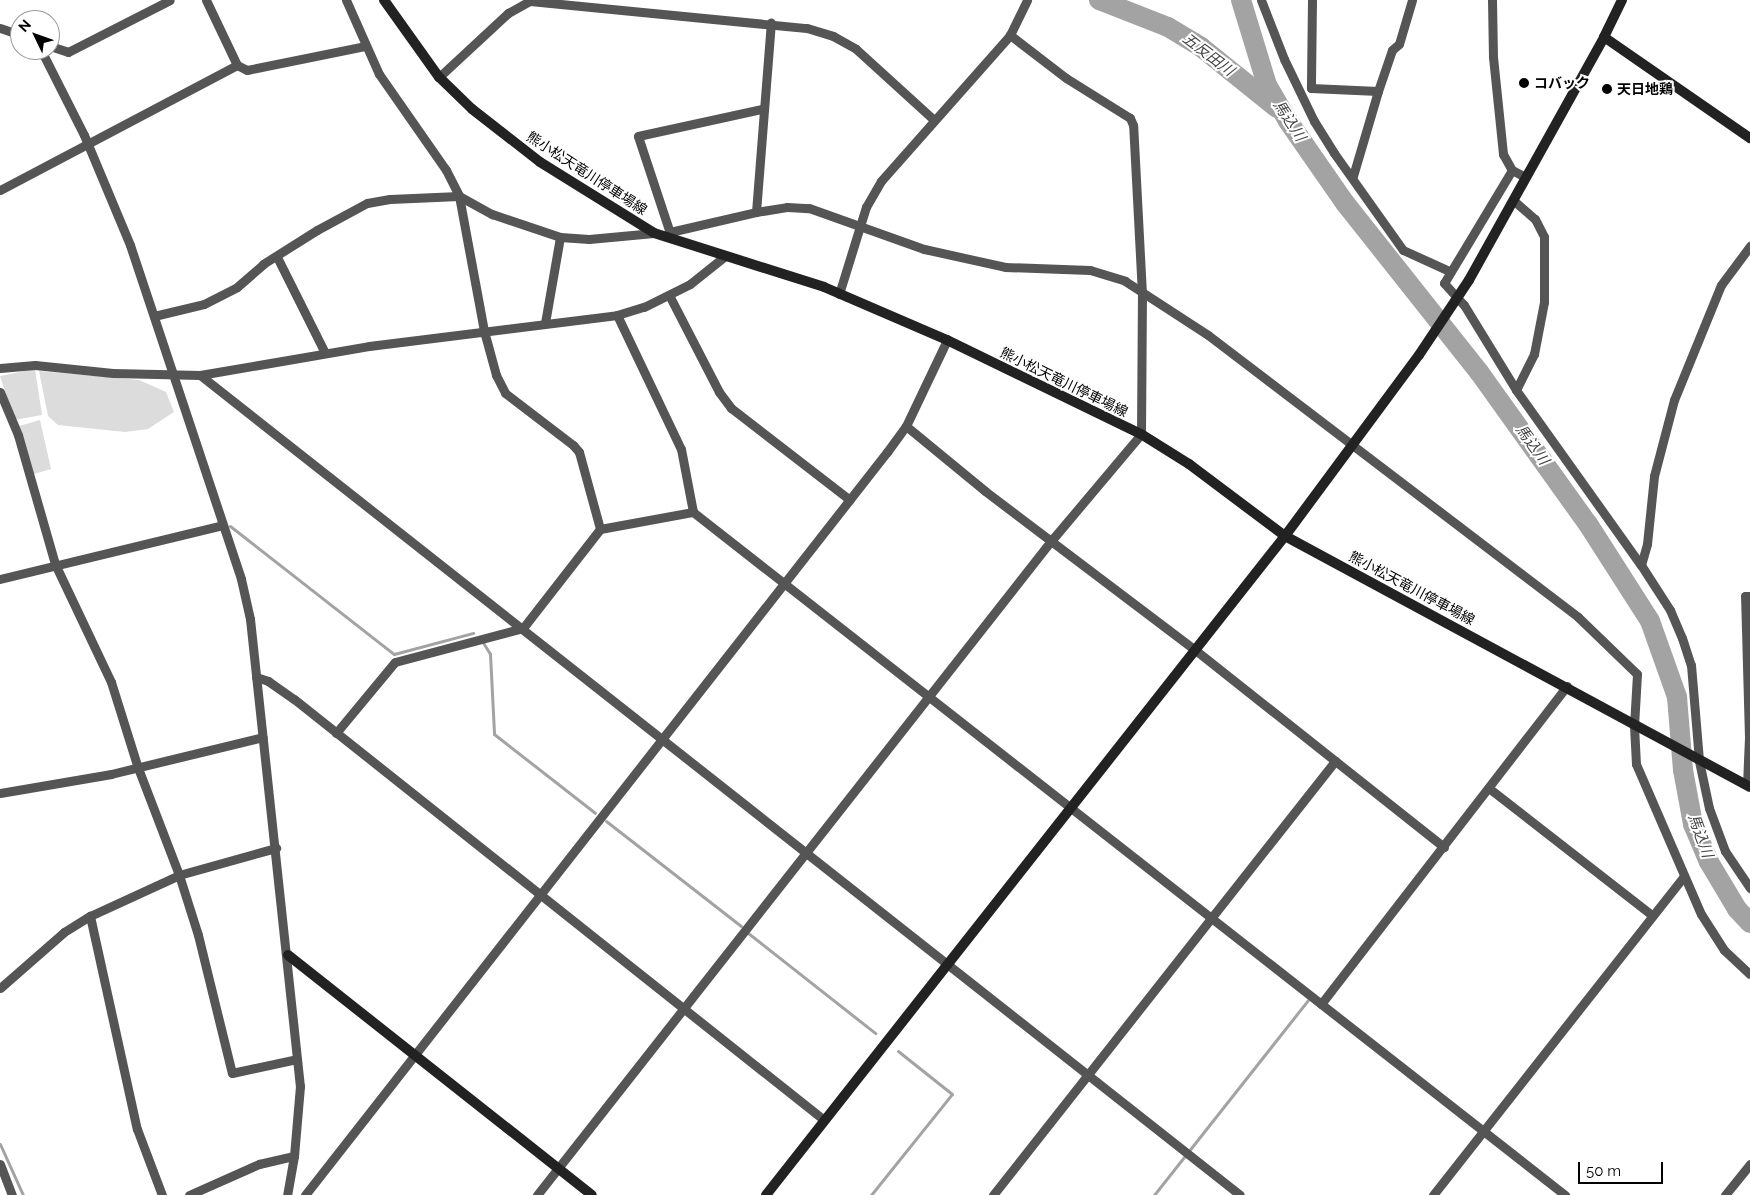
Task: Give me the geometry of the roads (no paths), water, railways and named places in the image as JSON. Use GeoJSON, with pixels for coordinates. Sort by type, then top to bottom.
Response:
{"type":"FeatureCollection","features":[{"type":"Feature","properties":{"kind":"street"},"geometry":{"type":"LineString","coordinates":[[60,49],[68,52],[170,0]]}},
{"type":"Feature","properties":{"kind":"street"},"geometry":{"type":"LineString","coordinates":[[206,0],[237,65],[247,70],[365,46]]}},
{"type":"Feature","properties":{"kind":"street"},"geometry":{"type":"LineString","coordinates":[[346,0],[365,46],[394,98],[446,170],[459,196],[484,331],[496,374],[505,393],[574,445],[579,452],[600,529]]}},
{"type":"Feature","properties":{"kind":"street","name":"熊小松天竜川停車場線"},"geometry":{"type":"LineString","coordinates":[[384,0],[439,77],[472,109],[540,162],[654,233],[671,235],[725,256],[839,294],[947,340],[1141,434],[1189,464],[1285,536],[1567,686],[1636,728],[1748,786]]}},
{"type":"Feature","properties":{"kind":"street"},"geometry":{"type":"LineString","coordinates":[[839,294],[859,226],[880,181],[1010,35],[1027,0]]}},
{"type":"Feature","properties":{"kind":"street"},"geometry":{"type":"LineString","coordinates":[[1261,0],[1274,36],[1314,121],[1403,250],[1449,271]]}},
{"type":"Feature","properties":{"kind":"street"},"geometry":{"type":"LineString","coordinates":[[1312,0],[1311,88],[1378,91]]}},
{"type":"Feature","properties":{"kind":"street"},"geometry":{"type":"LineString","coordinates":[[1353,176],[1378,91],[1392,50],[1399,44],[1412,0]]}},
{"type":"Feature","properties":{"kind":"street"},"geometry":{"type":"LineString","coordinates":[[1492,0],[1493,57],[1504,154],[1512,170],[1525,177]]}},
{"type":"Feature","properties":{"kind":"street"},"geometry":{"type":"LineString","coordinates":[[766,1195],[1353,448],[1469,280],[1604,37],[1622,0]]}},
{"type":"Feature","properties":{"kind":"street"},"geometry":{"type":"LineString","coordinates":[[439,77],[508,13],[530,1],[807,28],[833,36],[856,49],[934,119]]}},
{"type":"Feature","properties":{"kind":"street"},"geometry":{"type":"LineString","coordinates":[[756,212],[762,109],[771,23]]}},
{"type":"Feature","properties":{"kind":"street"},"geometry":{"type":"LineString","coordinates":[[537,1195],[1051,541],[1141,434],[1142,294],[1130,118],[1066,78],[1010,35]]}},
{"type":"Feature","properties":{"kind":"street"},"geometry":{"type":"LineString","coordinates":[[1604,37],[1750,138]]}},
{"type":"Feature","properties":{"kind":"street"},"geometry":{"type":"LineString","coordinates":[[46,60],[88,145],[130,245],[242,586],[256,677],[276,848],[300,1086],[294,1156],[287,1195]]}},
{"type":"Feature","properties":{"kind":"street"},"geometry":{"type":"LineString","coordinates":[[0,190],[237,65]]}},
{"type":"Feature","properties":{"kind":"street"},"geometry":{"type":"LineString","coordinates":[[762,109],[638,136],[671,235],[756,212],[787,207],[809,208],[924,249],[1005,267],[1090,270],[1125,281],[1142,294],[1208,335],[1353,448],[1492,549],[1616,651],[1637,674],[1636,764],[1662,817],[1684,876],[1701,914],[1724,950],[1750,974]]}},
{"type":"Feature","properties":{"kind":"street"},"geometry":{"type":"LineString","coordinates":[[1512,170],[1449,271],[1444,283],[1464,305],[1516,390],[1641,565],[1670,610],[1691,665],[1696,759],[1709,808],[1725,851],[1750,888]]}},
{"type":"Feature","properties":{"kind":"street"},"geometry":{"type":"LineString","coordinates":[[154,316],[204,304],[237,287],[317,230],[367,203],[459,196],[492,214],[560,237],[589,239],[654,233]]}},
{"type":"Feature","properties":{"kind":"street"},"geometry":{"type":"LineString","coordinates":[[1513,200],[1535,219],[1544,237],[1544,302],[1534,354],[1516,390]]}},
{"type":"Feature","properties":{"kind":"street"},"geometry":{"type":"LineString","coordinates":[[545,323],[560,237]]}},
{"type":"Feature","properties":{"kind":"street"},"geometry":{"type":"LineString","coordinates":[[1641,565],[1648,544],[1658,451],[1674,400],[1721,285],[1750,246]]}},
{"type":"Feature","properties":{"kind":"street"},"geometry":{"type":"LineString","coordinates":[[0,368],[35,365],[173,376],[200,375],[325,354],[484,331],[617,315],[669,295],[690,284],[725,256]]}},
{"type":"Feature","properties":{"kind":"street"},"geometry":{"type":"LineString","coordinates":[[277,257],[325,354]]}},
{"type":"Feature","properties":{"kind":"street"},"geometry":{"type":"LineString","coordinates":[[669,295],[718,392],[731,408],[850,500]]}},
{"type":"Feature","properties":{"kind":"street"},"geometry":{"type":"LineString","coordinates":[[617,315],[681,449],[693,512],[1071,806],[1564,1195]]}},
{"type":"Feature","properties":{"kind":"street"},"geometry":{"type":"LineString","coordinates":[[305,1195],[906,426],[947,340]]}},
{"type":"Feature","properties":{"kind":"street"},"geometry":{"type":"LineString","coordinates":[[200,375],[524,628],[662,740],[1240,1195]]}},
{"type":"Feature","properties":{"kind":"street"},"geometry":{"type":"LineString","coordinates":[[0,392],[18,435],[55,564],[111,682],[138,768],[179,875],[198,935],[232,1073],[297,1058]]}},
{"type":"Feature","properties":{"kind":"street"},"geometry":{"type":"LineString","coordinates":[[906,426],[1051,541],[1194,649],[1444,847]]}},
{"type":"Feature","properties":{"kind":"street"},"geometry":{"type":"LineString","coordinates":[[336,733],[395,662],[524,628],[600,529],[693,512]]}},
{"type":"Feature","properties":{"kind":"street"},"geometry":{"type":"LineString","coordinates":[[0,579],[55,564],[223,525]]}},
{"type":"Feature","properties":{"kind":"street"},"geometry":{"type":"LineString","coordinates":[[1748,786],[1749,695],[1745,596],[1750,596]]}},
{"type":"Feature","properties":{"kind":"street"},"geometry":{"type":"LineString","coordinates":[[256,677],[274,686],[336,733],[824,1120]]}},
{"type":"Feature","properties":{"kind":"street"},"geometry":{"type":"LineString","coordinates":[[1321,1004],[1490,789],[1567,686]]}},
{"type":"Feature","properties":{"kind":"street"},"geometry":{"type":"LineString","coordinates":[[0,793],[138,768],[263,736]]}},
{"type":"Feature","properties":{"kind":"street"},"geometry":{"type":"LineString","coordinates":[[993,1195],[1335,761]]}},
{"type":"Feature","properties":{"kind":"street"},"geometry":{"type":"LineString","coordinates":[[1490,789],[1652,915]]}},
{"type":"Feature","properties":{"kind":"street"},"geometry":{"type":"LineString","coordinates":[[0,988],[64,932],[90,916],[179,875],[276,848]]}},
{"type":"Feature","properties":{"kind":"street"},"geometry":{"type":"LineString","coordinates":[[1433,1195],[1684,876]]}},
{"type":"Feature","properties":{"kind":"street"},"geometry":{"type":"LineString","coordinates":[[90,916],[136,1129],[162,1195]]}},
{"type":"Feature","properties":{"kind":"street"},"geometry":{"type":"LineString","coordinates":[[288,955],[592,1195]]}},
{"type":"Feature","properties":{"kind":"street"},"geometry":{"type":"LineString","coordinates":[[189,1195],[259,1164],[294,1156]]}},
{"type":"Feature","properties":{"kind":"street"},"geometry":{"type":"LineString","coordinates":[[0,1164],[12,1195]]}},
{"type":"Feature","properties":{"kind":"street"},"geometry":{"type":"LineString","coordinates":[[1725,1195],[1750,1164]]}},
{"type":"Feature","properties":{"kind":"waterway","name":"五反田川"},"geometry":{"type":"LineString","coordinates":[[1099,0],[1168,27],[1201,47],[1277,108]]}},
{"type":"Feature","properties":{"kind":"waterway","name":"馬込川"},"geometry":{"type":"LineString","coordinates":[[1241,0],[1267,85],[1288,121],[1345,203],[1479,372],[1588,524],[1650,621],[1677,697],[1683,770],[1693,824],[1709,862],[1737,909],[1750,923]]}},
{"type":"Feature","properties":{"kind":"waterway"},"geometry":{"type":"LineString","coordinates":[[230,526],[394,654],[473,633]]}},
{"type":"Feature","properties":{"kind":"waterway"},"geometry":{"type":"LineString","coordinates":[[482,641],[490,654],[494,734],[595,813]]}},
{"type":"Feature","properties":{"kind":"waterway"},"geometry":{"type":"LineString","coordinates":[[606,821],[741,926]]}},
{"type":"Feature","properties":{"kind":"waterway"},"geometry":{"type":"LineString","coordinates":[[748,933],[875,1033]]}},
{"type":"Feature","properties":{"kind":"waterway"},"geometry":{"type":"LineString","coordinates":[[1154,1195],[1308,1000]]}},
{"type":"Feature","properties":{"kind":"waterway"},"geometry":{"type":"LineString","coordinates":[[871,1195],[952,1094],[898,1051]]}},
{"type":"Feature","properties":{"kind":"waterway"},"geometry":{"type":"LineString","coordinates":[[0,1144],[23,1195]]}},
{"type":"Feature","properties":{"kind":"place","name":"コバック"},"geometry":{"type":"Point","coordinates":[1524,83]}},
{"type":"Feature","properties":{"kind":"place","name":"天日地鶏"},"geometry":{"type":"Point","coordinates":[1607,89]}}]}
